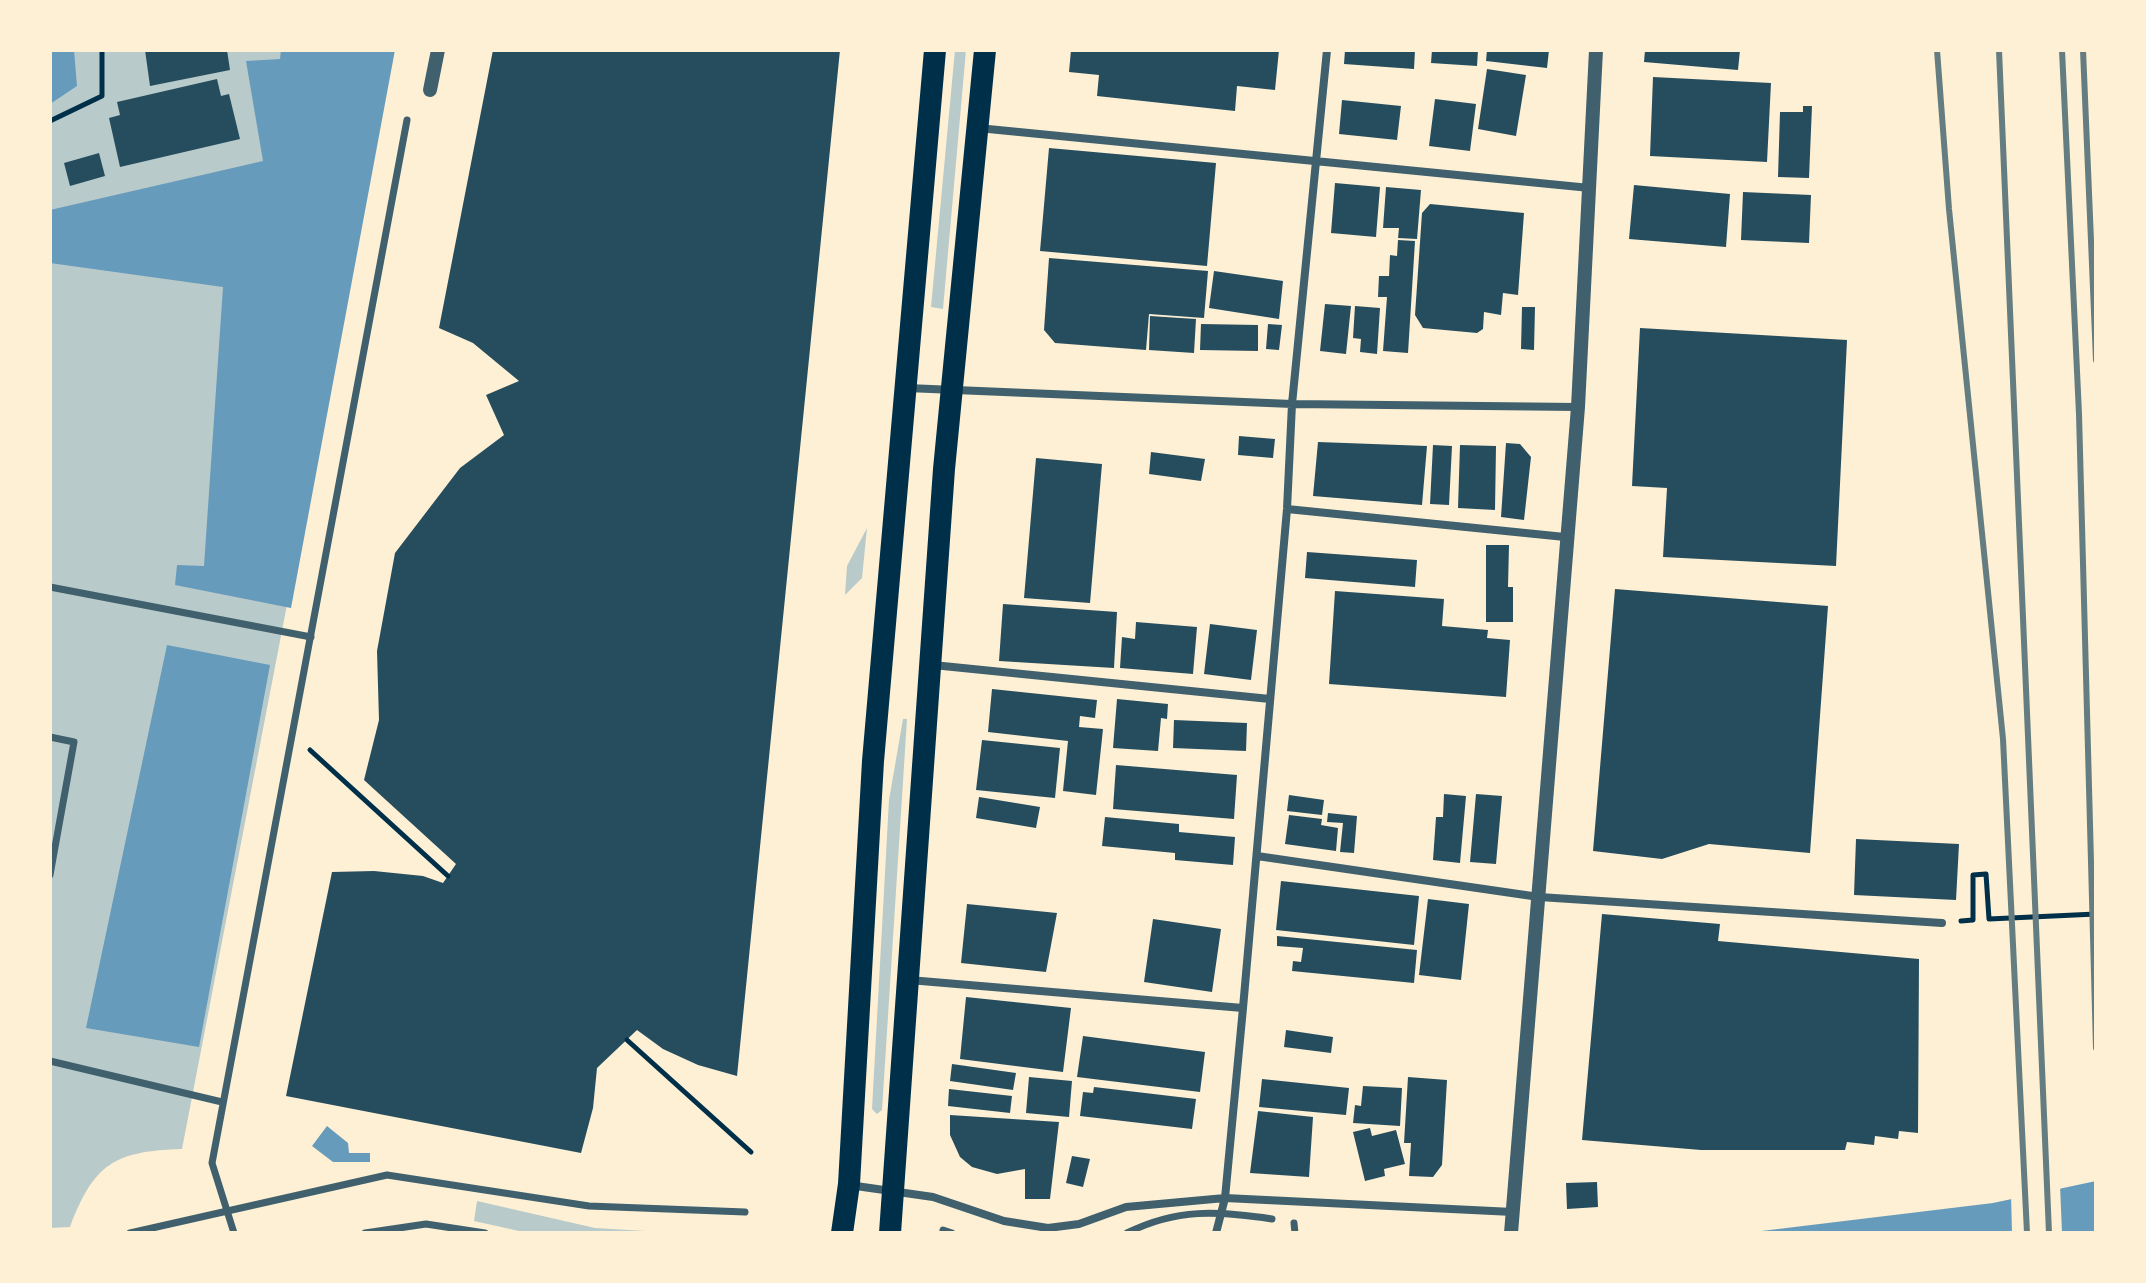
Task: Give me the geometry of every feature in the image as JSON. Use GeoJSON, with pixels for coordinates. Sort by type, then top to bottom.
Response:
{"type":"FeatureCollection","features":[{"type":"Feature","properties":{"kind":"highway"},"geometry":{"type":"LineString","coordinates":[[842,1233],[849,1184],[873,761],[935,50]]}},
{"type":"Feature","properties":{"kind":"highway"},"geometry":{"type":"LineString","coordinates":[[890,1233],[929,665],[985,50]]}},
{"type":"Feature","properties":{"kind":"street"},"geometry":{"type":"LineString","coordinates":[[430,90],[438,50]]}},
{"type":"Feature","properties":{"kind":"street"},"geometry":{"type":"LineString","coordinates":[[1216,1233],[1225,1198],[1243,1008],[1287,509],[1292,404],[1327,50]]}},
{"type":"Feature","properties":{"kind":"street"},"geometry":{"type":"LineString","coordinates":[[1511,1233],[1565,537],[1578,407],[1596,50]]}},
{"type":"Feature","properties":{"kind":"street"},"geometry":{"type":"LineString","coordinates":[[234,1233],[212,1163],[407,120]]}},
{"type":"Feature","properties":{"kind":"street"},"geometry":{"type":"LineString","coordinates":[[978,128],[1590,188]]}},
{"type":"Feature","properties":{"kind":"street"},"geometry":{"type":"LineString","coordinates":[[905,388],[1292,404],[1578,407]]}},
{"type":"Feature","properties":{"kind":"street"},"geometry":{"type":"LineString","coordinates":[[1287,509],[1565,537]]}},
{"type":"Feature","properties":{"kind":"street"},"geometry":{"type":"LineString","coordinates":[[50,587],[311,637]]}},
{"type":"Feature","properties":{"kind":"street"},"geometry":{"type":"LineString","coordinates":[[929,665],[1270,699]]}},
{"type":"Feature","properties":{"kind":"street"},"geometry":{"type":"LineString","coordinates":[[50,737],[74,742],[50,875]]}},
{"type":"Feature","properties":{"kind":"street"},"geometry":{"type":"LineString","coordinates":[[1257,856],[1539,897],[1942,923]]}},
{"type":"Feature","properties":{"kind":"street"},"geometry":{"type":"LineString","coordinates":[[909,980],[1243,1008]]}},
{"type":"Feature","properties":{"kind":"street"},"geometry":{"type":"LineString","coordinates":[[50,1061],[222,1102]]}},
{"type":"Feature","properties":{"kind":"street"},"geometry":{"type":"LineString","coordinates":[[130,1233],[387,1175],[589,1206],[745,1212]]}},
{"type":"Feature","properties":{"kind":"street"},"geometry":{"type":"LineString","coordinates":[[849,1184],[933,1197],[1004,1221],[1048,1228],[1079,1224],[1138,1205],[1225,1198],[1513,1212]]}},
{"type":"Feature","properties":{"kind":"street"},"geometry":{"type":"LineString","coordinates":[[1127,1233],[1154,1219],[1223,1212],[1272,1219]]}},
{"type":"Feature","properties":{"kind":"street"},"geometry":{"type":"LineString","coordinates":[[1294,1223],[1295,1233]]}},
{"type":"Feature","properties":{"kind":"street"},"geometry":{"type":"LineString","coordinates":[[365,1233],[426,1224],[485,1233]]}},
{"type":"Feature","properties":{"kind":"street"},"geometry":{"type":"LineString","coordinates":[[943,1230],[952,1233]]}},
{"type":"Feature","properties":{"kind":"path"},"geometry":{"type":"LineString","coordinates":[[50,121],[102,96],[102,50]]}},
{"type":"Feature","properties":{"kind":"path"},"geometry":{"type":"LineString","coordinates":[[292,734],[448,876]]}},
{"type":"Feature","properties":{"kind":"path"},"geometry":{"type":"LineString","coordinates":[[1942,923],[1973,920],[1973,875],[1986,874],[1989,919],[2096,914]]}},
{"type":"Feature","properties":{"kind":"path"},"geometry":{"type":"LineString","coordinates":[[627,1040],[751,1152]]}},
{"type":"Feature","properties":{"kind":"shaded area"},"geometry":{"type":"Polygon","coordinates":[[[50,50],[394,50],[182,1149],[139,1153],[110,1165],[88,1189],[70,1227],[50,1228],[50,50]]]}},
{"type":"Feature","properties":{"kind":"shaded area"},"geometry":{"type":"Polygon","coordinates":[[[955,50],[966,50],[943,309],[931,307],[955,50]]]}},
{"type":"Feature","properties":{"kind":"shaded area"},"geometry":{"type":"Polygon","coordinates":[[[867,528],[862,578],[845,595],[847,566],[867,528]]]}},
{"type":"Feature","properties":{"kind":"shaded area"},"geometry":{"type":"Polygon","coordinates":[[[903,719],[907,719],[882,1110],[877,1114],[872,1109],[889,800],[903,719]]]}},
{"type":"Feature","properties":{"kind":"shaded area"},"geometry":{"type":"Polygon","coordinates":[[[477,1201],[595,1228],[679,1233],[528,1233],[474,1221],[477,1201]]]}},
{"type":"Feature","properties":{"kind":"water"},"geometry":{"type":"Polygon","coordinates":[[[50,50],[74,50],[77,86],[50,104],[50,50]]]}},
{"type":"Feature","properties":{"kind":"water"},"geometry":{"type":"Polygon","coordinates":[[[281,50],[395,50],[291,608],[175,585],[177,565],[204,566],[223,287],[50,263],[50,210],[263,161],[246,61],[280,59],[281,50]]]}},
{"type":"Feature","properties":{"kind":"water"},"geometry":{"type":"Polygon","coordinates":[[[167,645],[270,665],[199,1047],[86,1028],[167,645]]]}},
{"type":"Feature","properties":{"kind":"water"},"geometry":{"type":"Polygon","coordinates":[[[327,1126],[348,1143],[349,1153],[370,1153],[370,1162],[333,1162],[312,1146],[327,1126]]]}},
{"type":"Feature","properties":{"kind":"water"},"geometry":{"type":"Polygon","coordinates":[[[2096,1181],[2096,1233],[1745,1233],[1993,1203],[2096,1181]]]}},
{"type":"Feature","properties":{"kind":"pier"},"geometry":{"type":"Polygon","coordinates":[[[2060,1185],[2062,1233],[2012,1233],[2011,1195],[2060,1185]]]}},
{"type":"Feature","properties":{"kind":"building"},"geometry":{"type":"Polygon","coordinates":[[[145,50],[227,50],[230,70],[150,86],[145,50]]]}},
{"type":"Feature","properties":{"kind":"building"},"geometry":{"type":"Polygon","coordinates":[[[493,50],[840,50],[737,1076],[698,1065],[663,1049],[637,1030],[597,1068],[593,1108],[581,1153],[286,1096],[332,872],[374,871],[423,876],[443,883],[456,864],[364,780],[379,720],[377,651],[395,553],[460,468],[504,435],[486,395],[519,381],[473,343],[439,328],[493,50]]]}},
{"type":"Feature","properties":{"kind":"building"},"geometry":{"type":"Polygon","coordinates":[[[1071,50],[1279,50],[1275,90],[1237,86],[1235,111],[1097,96],[1099,75],[1069,72],[1071,50]]]}},
{"type":"Feature","properties":{"kind":"building"},"geometry":{"type":"Polygon","coordinates":[[[1345,50],[1415,50],[1414,69],[1344,64],[1345,50]]]}},
{"type":"Feature","properties":{"kind":"building"},"geometry":{"type":"Polygon","coordinates":[[[1432,50],[1478,50],[1477,66],[1431,63],[1432,50]]]}},
{"type":"Feature","properties":{"kind":"building"},"geometry":{"type":"Polygon","coordinates":[[[1487,50],[1549,50],[1547,68],[1486,61],[1487,50]]]}},
{"type":"Feature","properties":{"kind":"building"},"geometry":{"type":"Polygon","coordinates":[[[1645,50],[1740,50],[1738,70],[1644,62],[1645,50]]]}},
{"type":"Feature","properties":{"kind":"building"},"geometry":{"type":"Polygon","coordinates":[[[1487,69],[1526,75],[1516,136],[1478,129],[1487,69]]]}},
{"type":"Feature","properties":{"kind":"building"},"geometry":{"type":"Polygon","coordinates":[[[1653,77],[1771,83],[1767,162],[1650,156],[1653,77]]]}},
{"type":"Feature","properties":{"kind":"building"},"geometry":{"type":"Polygon","coordinates":[[[217,79],[221,96],[229,94],[240,139],[120,167],[109,118],[120,115],[117,102],[217,79]]]}},
{"type":"Feature","properties":{"kind":"building"},"geometry":{"type":"Polygon","coordinates":[[[1435,99],[1476,104],[1470,151],[1429,146],[1435,99]]]}},
{"type":"Feature","properties":{"kind":"building"},"geometry":{"type":"Polygon","coordinates":[[[1342,100],[1401,106],[1397,140],[1339,134],[1342,100]]]}},
{"type":"Feature","properties":{"kind":"building"},"geometry":{"type":"Polygon","coordinates":[[[1803,106],[1812,106],[1809,178],[1778,177],[1780,112],[1803,112],[1803,106]]]}},
{"type":"Feature","properties":{"kind":"building"},"geometry":{"type":"Polygon","coordinates":[[[1049,148],[1216,163],[1207,266],[1040,251],[1049,148]]]}},
{"type":"Feature","properties":{"kind":"building"},"geometry":{"type":"Polygon","coordinates":[[[99,153],[105,176],[70,186],[64,163],[99,153]]]}},
{"type":"Feature","properties":{"kind":"building"},"geometry":{"type":"Polygon","coordinates":[[[1335,183],[1380,187],[1376,237],[1331,233],[1335,183]]]}},
{"type":"Feature","properties":{"kind":"building"},"geometry":{"type":"Polygon","coordinates":[[[1634,185],[1730,194],[1726,247],[1629,239],[1634,185]]]}},
{"type":"Feature","properties":{"kind":"building"},"geometry":{"type":"Polygon","coordinates":[[[1386,187],[1421,190],[1417,239],[1398,238],[1399,228],[1383,228],[1386,187]]]}},
{"type":"Feature","properties":{"kind":"building"},"geometry":{"type":"Polygon","coordinates":[[[1743,192],[1811,195],[1809,243],[1741,240],[1743,192]]]}},
{"type":"Feature","properties":{"kind":"building"},"geometry":{"type":"Polygon","coordinates":[[[1430,204],[1524,213],[1518,295],[1503,293],[1501,315],[1484,312],[1483,329],[1477,333],[1423,328],[1415,315],[1422,213],[1430,204]]]}},
{"type":"Feature","properties":{"kind":"building"},"geometry":{"type":"Polygon","coordinates":[[[1398,240],[1415,241],[1408,353],[1383,351],[1387,297],[1378,297],[1379,276],[1389,276],[1390,255],[1397,256],[1398,240]]]}},
{"type":"Feature","properties":{"kind":"building"},"geometry":{"type":"Polygon","coordinates":[[[1049,258],[1208,271],[1204,318],[1149,314],[1146,350],[1055,343],[1044,330],[1049,258]]]}},
{"type":"Feature","properties":{"kind":"building"},"geometry":{"type":"Polygon","coordinates":[[[1214,271],[1283,281],[1279,319],[1209,308],[1214,271]]]}},
{"type":"Feature","properties":{"kind":"building"},"geometry":{"type":"Polygon","coordinates":[[[1325,304],[1351,306],[1346,354],[1320,351],[1325,304]]]}},
{"type":"Feature","properties":{"kind":"building"},"geometry":{"type":"Polygon","coordinates":[[[1355,306],[1380,308],[1377,354],[1360,352],[1361,339],[1353,338],[1355,306]]]}},
{"type":"Feature","properties":{"kind":"building"},"geometry":{"type":"Polygon","coordinates":[[[1522,307],[1535,307],[1534,350],[1521,349],[1522,307]]]}},
{"type":"Feature","properties":{"kind":"building"},"geometry":{"type":"Polygon","coordinates":[[[1150,316],[1196,319],[1194,353],[1149,350],[1150,316]]]}},
{"type":"Feature","properties":{"kind":"building"},"geometry":{"type":"Polygon","coordinates":[[[1201,324],[1258,325],[1258,351],[1200,350],[1201,324]]]}},
{"type":"Feature","properties":{"kind":"building"},"geometry":{"type":"Polygon","coordinates":[[[1268,324],[1282,325],[1279,350],[1266,349],[1268,324]]]}},
{"type":"Feature","properties":{"kind":"building"},"geometry":{"type":"Polygon","coordinates":[[[1640,328],[1847,340],[1836,566],[1663,557],[1667,488],[1632,486],[1640,328]]]}},
{"type":"Feature","properties":{"kind":"building"},"geometry":{"type":"Polygon","coordinates":[[[1239,436],[1275,439],[1273,458],[1238,455],[1239,436]]]}},
{"type":"Feature","properties":{"kind":"building"},"geometry":{"type":"Polygon","coordinates":[[[1318,442],[1427,446],[1422,505],[1313,496],[1318,442]]]}},
{"type":"Feature","properties":{"kind":"building"},"geometry":{"type":"Polygon","coordinates":[[[1506,443],[1520,444],[1531,457],[1524,520],[1501,517],[1506,443]]]}},
{"type":"Feature","properties":{"kind":"building"},"geometry":{"type":"Polygon","coordinates":[[[1433,445],[1452,446],[1449,505],[1430,504],[1433,445]]]}},
{"type":"Feature","properties":{"kind":"building"},"geometry":{"type":"Polygon","coordinates":[[[1460,445],[1496,446],[1495,510],[1458,508],[1460,445]]]}},
{"type":"Feature","properties":{"kind":"building"},"geometry":{"type":"Polygon","coordinates":[[[1151,452],[1205,459],[1201,481],[1149,474],[1151,452]]]}},
{"type":"Feature","properties":{"kind":"building"},"geometry":{"type":"Polygon","coordinates":[[[1036,458],[1102,464],[1090,603],[1024,598],[1036,458]]]}},
{"type":"Feature","properties":{"kind":"building"},"geometry":{"type":"Polygon","coordinates":[[[1486,545],[1509,545],[1508,587],[1513,587],[1513,622],[1486,622],[1486,545]]]}},
{"type":"Feature","properties":{"kind":"building"},"geometry":{"type":"Polygon","coordinates":[[[1307,552],[1417,560],[1415,587],[1305,578],[1307,552]]]}},
{"type":"Feature","properties":{"kind":"building"},"geometry":{"type":"Polygon","coordinates":[[[1615,589],[1828,606],[1810,853],[1709,844],[1662,859],[1593,851],[1615,589]]]}},
{"type":"Feature","properties":{"kind":"building"},"geometry":{"type":"Polygon","coordinates":[[[1335,591],[1444,599],[1442,626],[1488,630],[1487,638],[1510,640],[1506,697],[1329,684],[1335,591]]]}},
{"type":"Feature","properties":{"kind":"building"},"geometry":{"type":"Polygon","coordinates":[[[1003,604],[1117,612],[1114,668],[999,661],[1003,604]]]}},
{"type":"Feature","properties":{"kind":"building"},"geometry":{"type":"Polygon","coordinates":[[[1136,622],[1197,627],[1193,674],[1120,668],[1122,637],[1135,639],[1136,622]]]}},
{"type":"Feature","properties":{"kind":"building"},"geometry":{"type":"Polygon","coordinates":[[[1210,624],[1257,630],[1251,680],[1204,674],[1210,624]]]}},
{"type":"Feature","properties":{"kind":"building"},"geometry":{"type":"Polygon","coordinates":[[[992,689],[1097,700],[1095,718],[1080,716],[1079,727],[1103,729],[1096,795],[1063,791],[1068,741],[988,732],[992,689]]]}},
{"type":"Feature","properties":{"kind":"building"},"geometry":{"type":"Polygon","coordinates":[[[1117,699],[1168,704],[1167,719],[1161,718],[1158,751],[1113,748],[1117,699]]]}},
{"type":"Feature","properties":{"kind":"building"},"geometry":{"type":"Polygon","coordinates":[[[1174,720],[1247,723],[1246,751],[1173,748],[1174,720]]]}},
{"type":"Feature","properties":{"kind":"building"},"geometry":{"type":"Polygon","coordinates":[[[982,740],[1060,748],[1055,798],[976,790],[982,740]]]}},
{"type":"Feature","properties":{"kind":"building"},"geometry":{"type":"Polygon","coordinates":[[[1116,765],[1237,775],[1234,819],[1113,809],[1116,765]]]}},
{"type":"Feature","properties":{"kind":"building"},"geometry":{"type":"Polygon","coordinates":[[[1444,794],[1466,796],[1460,863],[1433,860],[1436,817],[1443,817],[1444,794]]]}},
{"type":"Feature","properties":{"kind":"building"},"geometry":{"type":"Polygon","coordinates":[[[1476,794],[1502,796],[1496,864],[1470,862],[1476,794]]]}},
{"type":"Feature","properties":{"kind":"building"},"geometry":{"type":"Polygon","coordinates":[[[1289,795],[1324,800],[1322,815],[1287,811],[1289,795]]]}},
{"type":"Feature","properties":{"kind":"building"},"geometry":{"type":"Polygon","coordinates":[[[979,797],[1040,807],[1036,828],[976,818],[979,797]]]}},
{"type":"Feature","properties":{"kind":"building"},"geometry":{"type":"Polygon","coordinates":[[[1328,813],[1357,816],[1354,853],[1340,852],[1343,823],[1327,822],[1328,813]]]}},
{"type":"Feature","properties":{"kind":"building"},"geometry":{"type":"Polygon","coordinates":[[[1289,815],[1322,819],[1321,825],[1338,828],[1336,851],[1285,844],[1289,815]]]}},
{"type":"Feature","properties":{"kind":"building"},"geometry":{"type":"Polygon","coordinates":[[[1105,817],[1179,824],[1179,832],[1235,837],[1233,865],[1175,860],[1175,853],[1102,846],[1105,817]]]}},
{"type":"Feature","properties":{"kind":"building"},"geometry":{"type":"Polygon","coordinates":[[[1856,839],[1959,844],[1956,900],[1854,895],[1856,839]]]}},
{"type":"Feature","properties":{"kind":"building"},"geometry":{"type":"Polygon","coordinates":[[[1281,881],[1419,896],[1414,945],[1276,930],[1281,881]]]}},
{"type":"Feature","properties":{"kind":"building"},"geometry":{"type":"Polygon","coordinates":[[[1428,899],[1469,904],[1461,980],[1419,975],[1428,899]]]}},
{"type":"Feature","properties":{"kind":"building"},"geometry":{"type":"Polygon","coordinates":[[[967,904],[1057,913],[1046,972],[961,963],[967,904]]]}},
{"type":"Feature","properties":{"kind":"building"},"geometry":{"type":"Polygon","coordinates":[[[1602,914],[1720,924],[1718,941],[1919,959],[1918,1133],[1899,1131],[1898,1139],[1875,1136],[1874,1145],[1847,1142],[1845,1150],[1701,1150],[1582,1140],[1602,914]]]}},
{"type":"Feature","properties":{"kind":"building"},"geometry":{"type":"Polygon","coordinates":[[[1153,919],[1221,929],[1212,992],[1144,982],[1153,919]]]}},
{"type":"Feature","properties":{"kind":"building"},"geometry":{"type":"Polygon","coordinates":[[[1277,936],[1417,950],[1414,983],[1292,971],[1293,961],[1301,962],[1303,948],[1277,946],[1277,936]]]}},
{"type":"Feature","properties":{"kind":"building"},"geometry":{"type":"Polygon","coordinates":[[[966,997],[1071,1008],[1063,1072],[960,1059],[966,997]]]}},
{"type":"Feature","properties":{"kind":"building"},"geometry":{"type":"Polygon","coordinates":[[[1286,1030],[1333,1037],[1331,1053],[1284,1047],[1286,1030]]]}},
{"type":"Feature","properties":{"kind":"building"},"geometry":{"type":"Polygon","coordinates":[[[1083,1036],[1205,1052],[1200,1092],[1077,1077],[1083,1036]]]}},
{"type":"Feature","properties":{"kind":"building"},"geometry":{"type":"Polygon","coordinates":[[[952,1064],[1016,1073],[1013,1090],[950,1081],[952,1064]]]}},
{"type":"Feature","properties":{"kind":"building"},"geometry":{"type":"Polygon","coordinates":[[[1029,1077],[1072,1081],[1069,1117],[1026,1113],[1029,1077]]]}},
{"type":"Feature","properties":{"kind":"building"},"geometry":{"type":"Polygon","coordinates":[[[1408,1077],[1447,1080],[1442,1165],[1433,1177],[1409,1176],[1411,1143],[1404,1143],[1408,1077]]]}},
{"type":"Feature","properties":{"kind":"building"},"geometry":{"type":"Polygon","coordinates":[[[1262,1079],[1349,1088],[1346,1115],[1259,1107],[1262,1079]]]}},
{"type":"Feature","properties":{"kind":"building"},"geometry":{"type":"Polygon","coordinates":[[[1363,1086],[1402,1088],[1400,1126],[1353,1123],[1355,1105],[1361,1106],[1363,1086]]]}},
{"type":"Feature","properties":{"kind":"building"},"geometry":{"type":"Polygon","coordinates":[[[1094,1087],[1196,1099],[1192,1129],[1080,1116],[1083,1092],[1093,1093],[1094,1087]]]}},
{"type":"Feature","properties":{"kind":"building"},"geometry":{"type":"Polygon","coordinates":[[[949,1089],[1012,1096],[1010,1113],[948,1106],[949,1089]]]}},
{"type":"Feature","properties":{"kind":"building"},"geometry":{"type":"Polygon","coordinates":[[[1258,1111],[1313,1117],[1309,1177],[1250,1173],[1258,1111]]]}},
{"type":"Feature","properties":{"kind":"building"},"geometry":{"type":"Polygon","coordinates":[[[950,1115],[1059,1122],[1050,1199],[1025,1199],[1025,1169],[997,1174],[972,1167],[960,1157],[950,1135],[950,1115]]]}},
{"type":"Feature","properties":{"kind":"building"},"geometry":{"type":"Polygon","coordinates":[[[1370,1128],[1372,1136],[1396,1130],[1405,1164],[1384,1169],[1385,1176],[1365,1181],[1353,1132],[1370,1128]]]}},
{"type":"Feature","properties":{"kind":"building"},"geometry":{"type":"Polygon","coordinates":[[[1072,1156],[1090,1159],[1083,1187],[1066,1183],[1072,1156]]]}},
{"type":"Feature","properties":{"kind":"building"},"geometry":{"type":"Polygon","coordinates":[[[1597,1182],[1598,1207],[1567,1209],[1566,1183],[1597,1182]]]}},
{"type":"Feature","properties":{"kind":"railway"},"geometry":{"type":"LineString","coordinates":[[1937,50],[1949,209],[2003,739],[2027,1233]]}},
{"type":"Feature","properties":{"kind":"railway"},"geometry":{"type":"LineString","coordinates":[[1999,50],[2049,1233]]}},
{"type":"Feature","properties":{"kind":"railway"},"geometry":{"type":"LineString","coordinates":[[2062,50],[2079,414],[2096,1048]]}},
{"type":"Feature","properties":{"kind":"railway"},"geometry":{"type":"LineString","coordinates":[[2083,50],[2096,360]]}}]}
